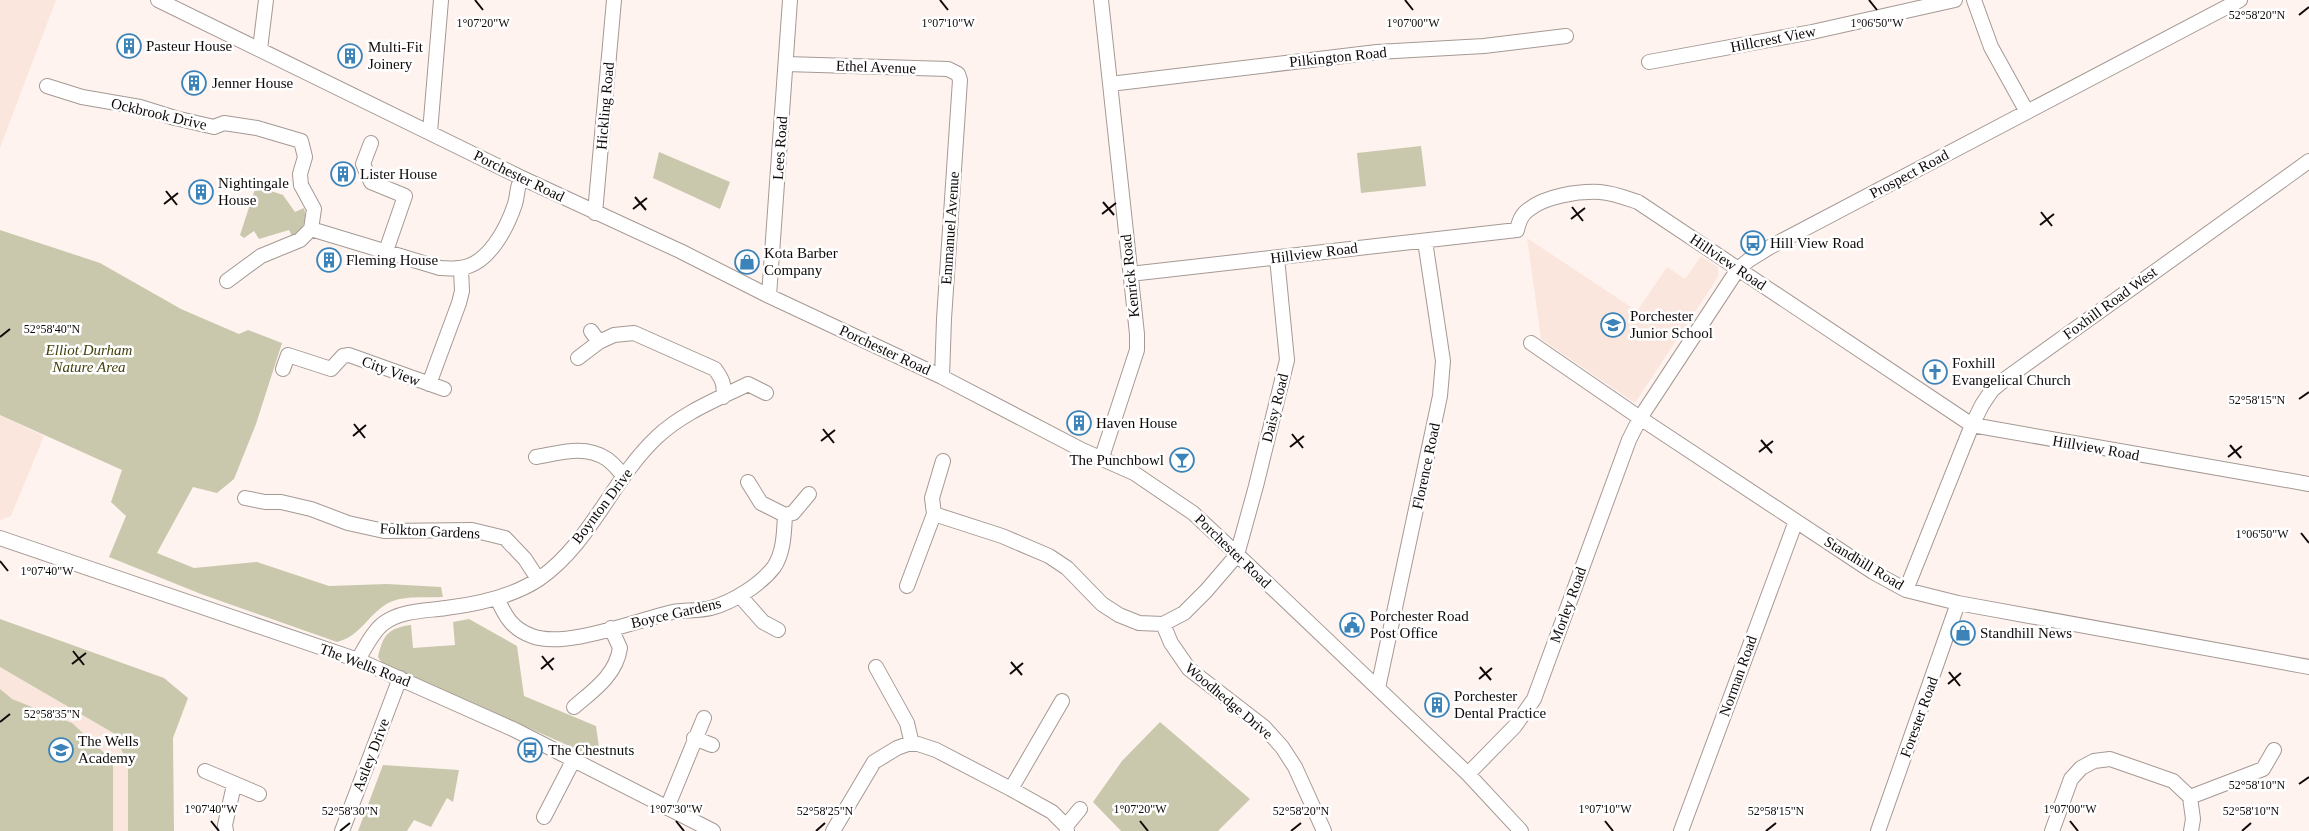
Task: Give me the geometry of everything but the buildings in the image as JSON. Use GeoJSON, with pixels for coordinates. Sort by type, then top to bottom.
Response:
{"type":"FeatureCollection","features":[{"type":"Feature","properties":{"kind":"street","name":"Porchester Road"},"geometry":{"type":"LineString","coordinates":[[158,0],[522,178],[680,251],[769,296],[942,377],[1148,482],[1193,513],[1468,774],[1521,831]]}},
{"type":"Feature","properties":{"kind":"street"},"geometry":{"type":"LineString","coordinates":[[260,49],[266,0]]}},
{"type":"Feature","properties":{"kind":"street"},"geometry":{"type":"LineString","coordinates":[[430,132],[441,0]]}},
{"type":"Feature","properties":{"kind":"street","name":"Hickling Road"},"geometry":{"type":"LineString","coordinates":[[595,212],[614,0]]}},
{"type":"Feature","properties":{"kind":"street","name":"Lees Road"},"geometry":{"type":"LineString","coordinates":[[769,296],[790,0]]}},
{"type":"Feature","properties":{"kind":"street","name":"Kenrick Road"},"geometry":{"type":"LineString","coordinates":[[1101,0],[1137,334],[1137,350],[1102,457]]}},
{"type":"Feature","properties":{"kind":"street","name":"Hillcrest View"},"geometry":{"type":"LineString","coordinates":[[1649,62],[1812,32],[1955,0]]}},
{"type":"Feature","properties":{"kind":"street"},"geometry":{"type":"LineString","coordinates":[[1974,0],[1992,47],[2027,112]]}},
{"type":"Feature","properties":{"kind":"street","name":"Prospect Road"},"geometry":{"type":"LineString","coordinates":[[1645,422],[1738,269],[1765,250],[2240,0]]}},
{"type":"Feature","properties":{"kind":"street","name":"Pilkington Road"},"geometry":{"type":"LineString","coordinates":[[1110,84],[1377,52],[1484,46],[1566,36]]}},
{"type":"Feature","properties":{"kind":"street","name":"Ethel Avenue"},"geometry":{"type":"LineString","coordinates":[[786,64],[948,69],[958,74],[960,80]]}},
{"type":"Feature","properties":{"kind":"street","name":"Emmanuel Avenue"},"geometry":{"type":"LineString","coordinates":[[942,377],[944,319],[960,80]]}},
{"type":"Feature","properties":{"kind":"street","name":"Ockbrook Drive"},"geometry":{"type":"LineString","coordinates":[[47,86],[70,99],[140,107],[214,127],[224,123],[257,128],[302,142],[305,157],[300,174],[301,185],[314,209],[311,229]]}},
{"type":"Feature","properties":{"kind":"street"},"geometry":{"type":"LineString","coordinates":[[371,143],[363,164],[371,182],[406,196],[386,251]]}},
{"type":"Feature","properties":{"kind":"street","name":"Foxhill Road West"},"geometry":{"type":"LineString","coordinates":[[1906,590],[1972,425],[1987,397],[2004,380],[2309,161]]}},
{"type":"Feature","properties":{"kind":"street"},"geometry":{"type":"LineString","coordinates":[[227,281],[261,256],[300,240],[311,229],[440,268],[461,268],[476,262],[499,239],[507,225],[516,201],[517,186],[522,178]]}},
{"type":"Feature","properties":{"kind":"street","name":"Hillview Road"},"geometry":{"type":"LineString","coordinates":[[1130,274],[1517,230],[1521,218],[1528,209],[1540,203],[1563,196],[1601,192],[1638,202],[1972,425],[2309,484]]}},
{"type":"Feature","properties":{"kind":"street","name":"Florence Road"},"geometry":{"type":"LineString","coordinates":[[1378,688],[1440,396],[1442,361],[1425,241]]}},
{"type":"Feature","properties":{"kind":"street","name":"Daisy Road"},"geometry":{"type":"LineString","coordinates":[[1237,555],[1287,360],[1277,258]]}},
{"type":"Feature","properties":{"kind":"street","name":"City View"},"geometry":{"type":"LineString","coordinates":[[429,384],[459,303],[462,291],[461,268]]}},
{"type":"Feature","properties":{"kind":"street"},"geometry":{"type":"LineString","coordinates":[[578,358],[595,336],[634,333],[715,369],[722,379],[724,387],[723,397]]}},
{"type":"Feature","properties":{"kind":"street","name":"Standhill Road"},"geometry":{"type":"LineString","coordinates":[[1531,343],[1645,422],[1873,572],[1906,590],[1958,602],[2309,667]]}},
{"type":"Feature","properties":{"kind":"street","name":"City View"},"geometry":{"type":"LineString","coordinates":[[283,369],[288,355],[331,369],[343,356],[349,356],[444,389]]}},
{"type":"Feature","properties":{"kind":"street","name":"Boynton Drive"},"geometry":{"type":"LineString","coordinates":[[358,660],[382,624],[393,618],[419,611],[474,604],[497,598],[538,579],[556,565],[584,534],[624,476],[657,436],[691,413],[748,384],[766,393]]}},
{"type":"Feature","properties":{"kind":"street","name":"Morley Road"},"geometry":{"type":"LineString","coordinates":[[1468,774],[1515,726],[1534,699],[1618,466],[1645,422]]}},
{"type":"Feature","properties":{"kind":"street"},"geometry":{"type":"LineString","coordinates":[[536,457],[571,450],[586,450],[606,458],[624,476]]}},
{"type":"Feature","properties":{"kind":"street"},"geometry":{"type":"LineString","coordinates":[[907,586],[934,514],[932,498],[943,461]]}},
{"type":"Feature","properties":{"kind":"street"},"geometry":{"type":"LineString","coordinates":[[748,482],[761,503],[786,515],[793,513],[809,494]]}},
{"type":"Feature","properties":{"kind":"street","name":"Folkton Gardens"},"geometry":{"type":"LineString","coordinates":[[245,498],[265,502],[281,502],[311,509],[348,523],[384,531],[472,530],[505,538],[525,559],[538,579]]}},
{"type":"Feature","properties":{"kind":"street"},"geometry":{"type":"LineString","coordinates":[[934,514],[1035,549],[1067,568],[1102,604],[1119,615],[1139,624],[1163,624],[1184,613],[1237,555]]}},
{"type":"Feature","properties":{"kind":"street","name":"Boyce Gardens"},"geometry":{"type":"LineString","coordinates":[[497,598],[513,627],[533,637],[561,639],[676,612],[710,608],[740,596],[773,568],[782,547],[786,515]]}},
{"type":"Feature","properties":{"kind":"street","name":"Norman Road"},"geometry":{"type":"LineString","coordinates":[[1681,831],[1796,521]]}},
{"type":"Feature","properties":{"kind":"street","name":"The Wells Road"},"geometry":{"type":"LineString","coordinates":[[0,538],[358,660],[515,730],[713,831]]}},
{"type":"Feature","properties":{"kind":"street","name":"Boyce Gardens"},"geometry":{"type":"LineString","coordinates":[[740,596],[763,622],[778,630]]}},
{"type":"Feature","properties":{"kind":"street","name":"Forester Road"},"geometry":{"type":"LineString","coordinates":[[1878,831],[1958,602]]}},
{"type":"Feature","properties":{"kind":"street","name":"Woodhedge Drive"},"geometry":{"type":"LineString","coordinates":[[1163,624],[1171,644],[1189,669],[1264,727],[1282,747],[1295,767],[1324,831]]}},
{"type":"Feature","properties":{"kind":"street","name":"Boyce Gardens"},"geometry":{"type":"LineString","coordinates":[[574,707],[598,687],[613,670],[620,648],[611,628]]}},
{"type":"Feature","properties":{"kind":"street"},"geometry":{"type":"LineString","coordinates":[[876,667],[907,723],[912,744]]}},
{"type":"Feature","properties":{"kind":"street","name":"Astley Drive"},"geometry":{"type":"LineString","coordinates":[[342,831],[400,678]]}},
{"type":"Feature","properties":{"kind":"street"},"geometry":{"type":"LineString","coordinates":[[1011,789],[1062,701]]}},
{"type":"Feature","properties":{"kind":"street"},"geometry":{"type":"LineString","coordinates":[[668,808],[694,738],[704,718]]}},
{"type":"Feature","properties":{"kind":"street"},"geometry":{"type":"LineString","coordinates":[[694,738],[712,746]]}},
{"type":"Feature","properties":{"kind":"street"},"geometry":{"type":"LineString","coordinates":[[833,831],[874,762],[897,748],[912,744],[936,750],[1011,789],[1052,812],[1066,828],[1080,809]]}},
{"type":"Feature","properties":{"kind":"street"},"geometry":{"type":"LineString","coordinates":[[2190,797],[2263,769],[2274,750]]}},
{"type":"Feature","properties":{"kind":"street"},"geometry":{"type":"LineString","coordinates":[[544,817],[574,759]]}},
{"type":"Feature","properties":{"kind":"street"},"geometry":{"type":"LineString","coordinates":[[2052,831],[2071,779],[2081,768],[2094,761],[2110,759],[2173,781],[2190,797],[2193,819],[2191,831]]}},
{"type":"Feature","properties":{"kind":"street"},"geometry":{"type":"LineString","coordinates":[[205,770],[234,785],[259,794]]}},
{"type":"Feature","properties":{"kind":"street"},"geometry":{"type":"LineString","coordinates":[[226,831],[234,785]]}},
{"type":"Feature","properties":{"kind":"shaded area"},"geometry":{"type":"Polygon","coordinates":[[[0,0],[56,0],[0,148],[0,0]]]}},
{"type":"Feature","properties":{"kind":"shaded area","name":"Porchester Junior School"},"geometry":{"type":"Polygon","coordinates":[[[1527,238],[1637,311],[1667,267],[1685,279],[1701,256],[1718,267],[1718,277],[1635,403],[1541,339],[1527,238]]]}},
{"type":"Feature","properties":{"kind":"shaded area"},"geometry":{"type":"Polygon","coordinates":[[[0,415],[44,436],[11,516],[0,520],[0,415]]]}},
{"type":"Feature","properties":{"kind":"shaded area","name":"The Wells Academy"},"geometry":{"type":"Polygon","coordinates":[[[0,667],[115,734],[128,766],[128,831],[0,831],[0,667]]]}},
{"type":"Feature","properties":{"kind":"green space"},"geometry":{"type":"Polygon","coordinates":[[[1421,146],[1426,186],[1361,193],[1357,153],[1421,146]]]}},
{"type":"Feature","properties":{"kind":"green space"},"geometry":{"type":"Polygon","coordinates":[[[659,152],[730,182],[720,209],[653,178],[659,152]]]}},
{"type":"Feature","properties":{"kind":"green space"},"geometry":{"type":"Polygon","coordinates":[[[256,186],[283,195],[295,212],[304,208],[304,225],[299,232],[292,236],[289,230],[259,239],[254,231],[244,238],[240,235],[256,186]]]}},
{"type":"Feature","properties":{"kind":"green space","name":"Elliot Durham Nature Area"},"geometry":{"type":"Polygon","coordinates":[[[0,230],[100,263],[181,309],[239,334],[248,330],[282,343],[256,424],[234,479],[217,493],[193,487],[157,553],[194,568],[257,562],[329,586],[387,584],[441,587],[443,597],[396,600],[380,609],[354,634],[337,642],[201,594],[109,557],[126,516],[111,502],[122,470],[0,415],[0,230]]]}},
{"type":"Feature","properties":{"kind":"green space"},"geometry":{"type":"Polygon","coordinates":[[[0,619],[164,678],[188,698],[173,738],[174,831],[128,831],[128,766],[115,734],[0,667],[0,619]]]}},
{"type":"Feature","properties":{"kind":"green space"},"geometry":{"type":"Polygon","coordinates":[[[469,619],[517,646],[524,696],[596,726],[599,747],[594,757],[382,663],[378,657],[385,638],[397,628],[411,625],[413,648],[455,645],[453,622],[469,619]]]}},
{"type":"Feature","properties":{"kind":"green space","name":"The Wells Academy"},"geometry":{"type":"Polygon","coordinates":[[[0,689],[12,699],[72,723],[113,761],[113,831],[0,831],[0,689]]]}},
{"type":"Feature","properties":{"kind":"green space"},"geometry":{"type":"Polygon","coordinates":[[[1160,722],[1250,799],[1218,831],[1121,831],[1093,802],[1122,761],[1160,722]]]}},
{"type":"Feature","properties":{"kind":"green space"},"geometry":{"type":"Polygon","coordinates":[[[383,765],[459,770],[453,802],[447,798],[431,827],[414,820],[407,831],[358,831],[383,765]]]}},
{"type":"Feature","properties":{"kind":"place","name":"Pasteur House"},"geometry":{"type":"Point","coordinates":[129,46]}},
{"type":"Feature","properties":{"kind":"place","name":"Multi-Fit Joinery"},"geometry":{"type":"Point","coordinates":[350,56]}},
{"type":"Feature","properties":{"kind":"place","name":"Jenner House"},"geometry":{"type":"Point","coordinates":[194,83]}},
{"type":"Feature","properties":{"kind":"place","name":"Lister House"},"geometry":{"type":"Point","coordinates":[343,174]}},
{"type":"Feature","properties":{"kind":"place","name":"Nightingale House"},"geometry":{"type":"Point","coordinates":[201,192]}},
{"type":"Feature","properties":{"kind":"place","name":"Hill View Road"},"geometry":{"type":"Point","coordinates":[1753,243]}},
{"type":"Feature","properties":{"kind":"place","name":"Fleming House"},"geometry":{"type":"Point","coordinates":[329,260]}},
{"type":"Feature","properties":{"kind":"place","name":"Kota Barber Company"},"geometry":{"type":"Point","coordinates":[747,262]}},
{"type":"Feature","properties":{"kind":"place","name":"Porchester Junior School"},"geometry":{"type":"Point","coordinates":[1613,325]}},
{"type":"Feature","properties":{"kind":"place","name":"Foxhill Evangelical Church"},"geometry":{"type":"Point","coordinates":[1935,372]}},
{"type":"Feature","properties":{"kind":"place","name":"Haven House"},"geometry":{"type":"Point","coordinates":[1079,423]}},
{"type":"Feature","properties":{"kind":"place","name":"The Punchbowl"},"geometry":{"type":"Point","coordinates":[1182,460]}},
{"type":"Feature","properties":{"kind":"place","name":"Porchester Road Post Office"},"geometry":{"type":"Point","coordinates":[1352,625]}},
{"type":"Feature","properties":{"kind":"place","name":"Standhill News"},"geometry":{"type":"Point","coordinates":[1963,633]}},
{"type":"Feature","properties":{"kind":"place","name":"Porchester Dental Practice"},"geometry":{"type":"Point","coordinates":[1437,705]}},
{"type":"Feature","properties":{"kind":"place","name":"The Wells Academy"},"geometry":{"type":"Point","coordinates":[61,750]}},
{"type":"Feature","properties":{"kind":"place","name":"The Chestnuts"},"geometry":{"type":"Point","coordinates":[530,750]}}]}
